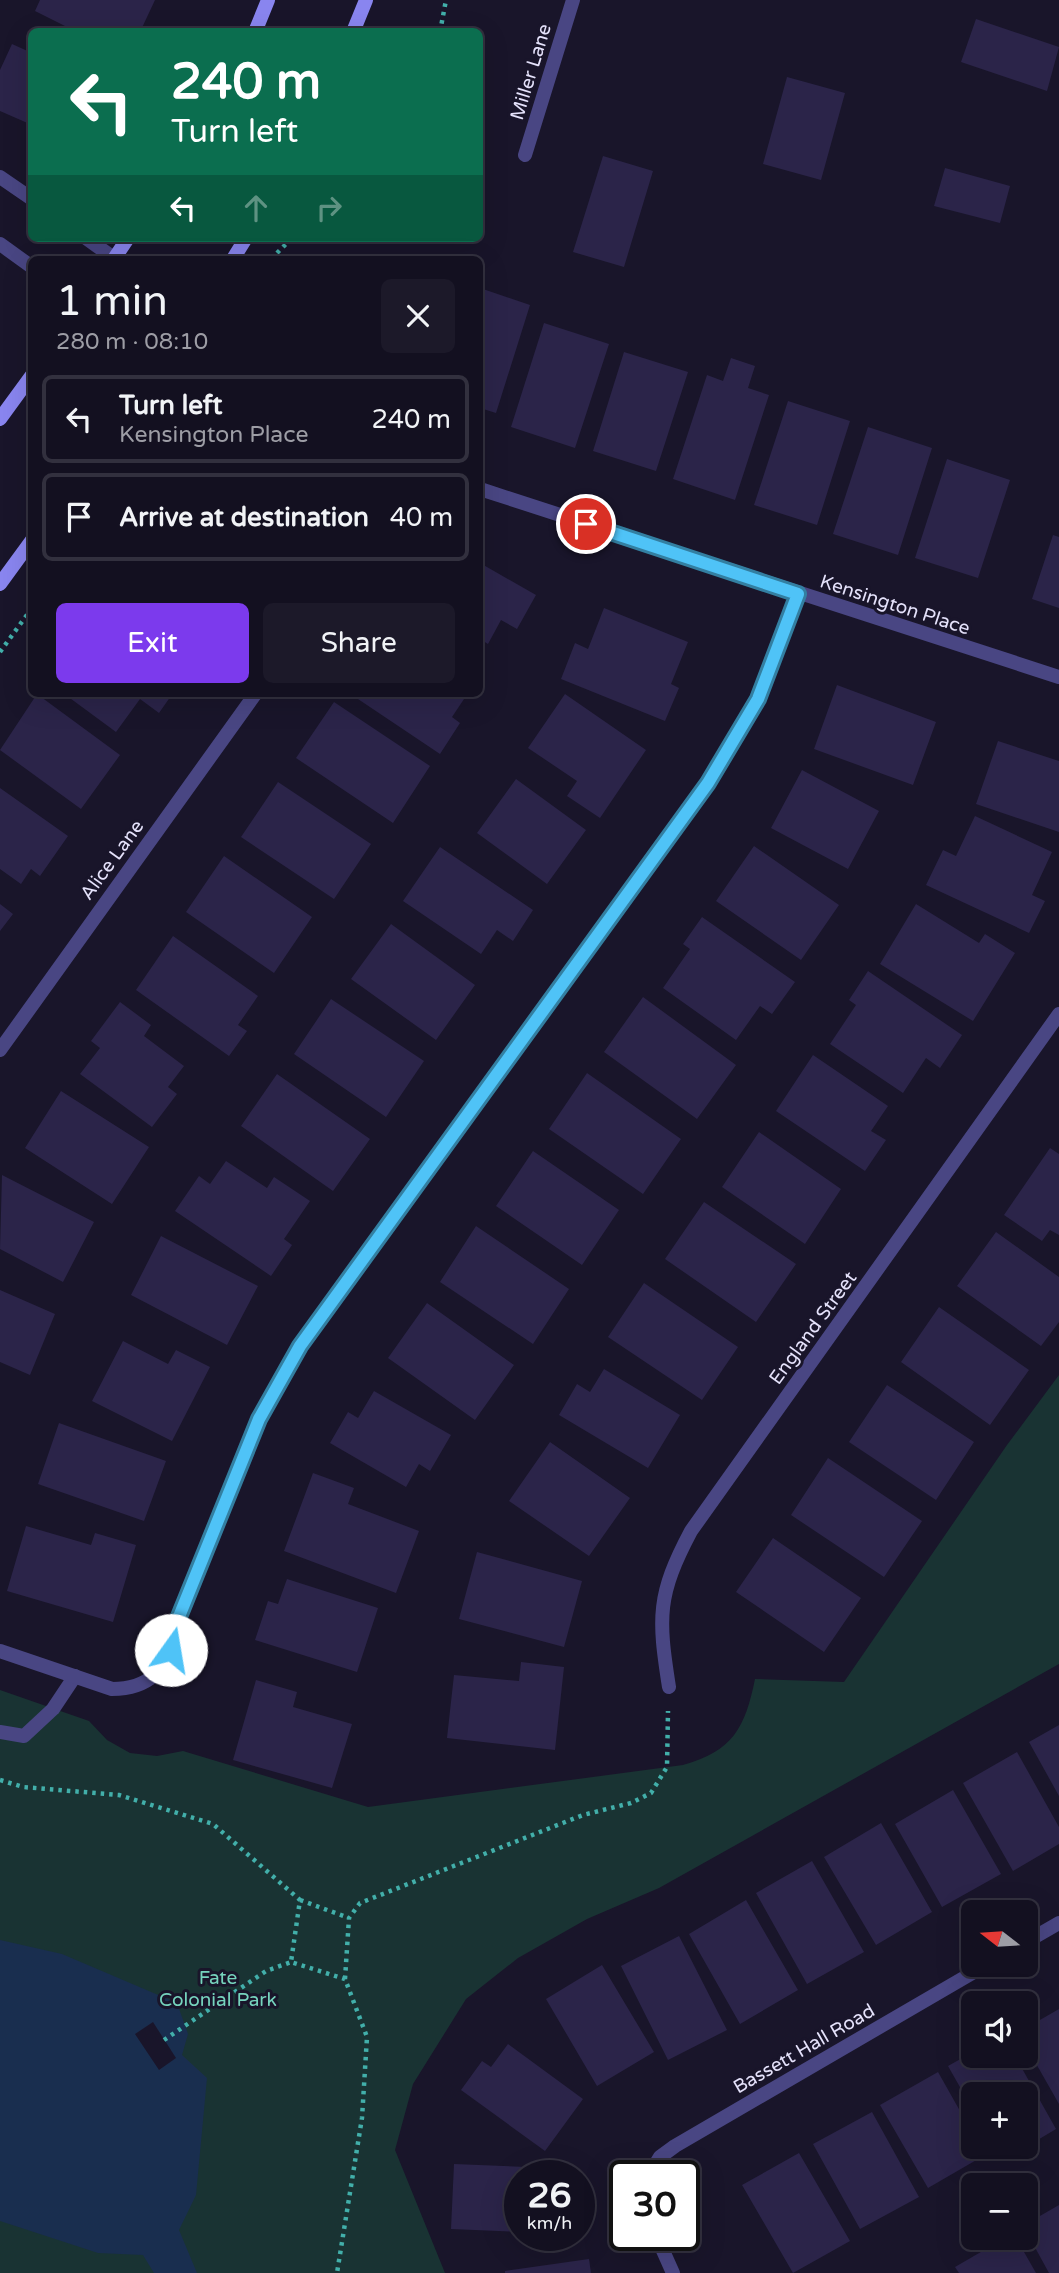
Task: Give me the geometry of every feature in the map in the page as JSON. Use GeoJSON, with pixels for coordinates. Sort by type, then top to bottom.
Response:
{"type":"FeatureCollection","features":[{"type":"Feature","properties":{"kind":"street"},"geometry":{"type":"LineString","coordinates":[[257,28],[268,0]]}},
{"type":"Feature","properties":{"kind":"street"},"geometry":{"type":"LineString","coordinates":[[355,28],[366,0]]}},
{"type":"Feature","properties":{"kind":"street","name":"Miller Lane"},"geometry":{"type":"LineString","coordinates":[[525,155],[573,0]]}},
{"type":"Feature","properties":{"kind":"street"},"geometry":{"type":"LineString","coordinates":[[0,177],[28,196]]}},
{"type":"Feature","properties":{"kind":"street"},"geometry":{"type":"LineString","coordinates":[[92,242],[111,256]]}},
{"type":"Feature","properties":{"kind":"street"},"geometry":{"type":"LineString","coordinates":[[0,244],[28,264]]}},
{"type":"Feature","properties":{"kind":"street"},"geometry":{"type":"LineString","coordinates":[[0,419],[28,380]]}},
{"type":"Feature","properties":{"kind":"street","name":"Kensington Place"},"geometry":{"type":"LineString","coordinates":[[483,490],[1059,677]]}},
{"type":"Feature","properties":{"kind":"street"},"geometry":{"type":"LineString","coordinates":[[0,584],[28,546]]}},
{"type":"Feature","properties":{"kind":"street"},"geometry":{"type":"LineString","coordinates":[[0,1651],[113,1689],[128,1689],[143,1684],[165,1664],[171,1650],[172,1634],[259,1419],[300,1346],[708,783],[758,699],[798,594]]}},
{"type":"Feature","properties":{"kind":"street","name":"Alice Lane"},"geometry":{"type":"LineString","coordinates":[[0,1050],[253,697]]}},
{"type":"Feature","properties":{"kind":"street","name":"England Street"},"geometry":{"type":"LineString","coordinates":[[668,1687],[660,1632],[661,1603],[671,1569],[691,1531],[1059,1014]]}},
{"type":"Feature","properties":{"kind":"street"},"geometry":{"type":"LineString","coordinates":[[0,1732],[24,1736],[53,1709],[75,1676]]}},
{"type":"Feature","properties":{"kind":"street"},"geometry":{"type":"LineString","coordinates":[[1038,1935],[1059,1923]]}},
{"type":"Feature","properties":{"kind":"street","name":"Bassett Hall Road"},"geometry":{"type":"LineString","coordinates":[[658,2160],[675,2146],[964,1978]]}},
{"type":"Feature","properties":{"kind":"street"},"geometry":{"type":"LineString","coordinates":[[663,2251],[673,2273]]}},
{"type":"Feature","properties":{"kind":"path"},"geometry":{"type":"LineString","coordinates":[[441,28],[446,0]]}},
{"type":"Feature","properties":{"kind":"path"},"geometry":{"type":"LineString","coordinates":[[274,256],[288,242]]}},
{"type":"Feature","properties":{"kind":"path"},"geometry":{"type":"LineString","coordinates":[[0,652],[28,614]]}},
{"type":"Feature","properties":{"kind":"path"},"geometry":{"type":"LineString","coordinates":[[337,2273],[362,2118],[367,2037],[345,1979],[349,1918],[360,1903],[583,1815],[631,1803],[651,1793],[667,1767],[668,1687]]}},
{"type":"Feature","properties":{"kind":"path"},"geometry":{"type":"LineString","coordinates":[[0,1780],[23,1787],[119,1795],[213,1824],[300,1900],[349,1918]]}},
{"type":"Feature","properties":{"kind":"path"},"geometry":{"type":"LineString","coordinates":[[291,1962],[300,1900]]}},
{"type":"Feature","properties":{"kind":"path"},"geometry":{"type":"LineString","coordinates":[[164,2040],[266,1971],[291,1962],[345,1979]]}},
{"type":"Feature","properties":{"kind":"green space","name":"Fate Colonial Park"},"geometry":{"type":"Polygon","coordinates":[[[1059,1375],[1059,1664],[659,1888],[587,1919],[518,1958],[466,1999],[413,2084],[395,2150],[445,2273],[0,2273],[0,1690],[89,1721],[107,1740],[130,1753],[157,1756],[183,1751],[368,1807],[683,1765],[714,1753],[734,1735],[747,1711],[755,1679],[844,1682],[1007,1445],[1059,1375]]]}},
{"type":"Feature","properties":{"kind":"water"},"geometry":{"type":"Polygon","coordinates":[[[0,1940],[62,1954],[177,2003],[188,2034],[182,2055],[207,2078],[196,2195],[179,2230],[197,2273],[154,2273],[143,2255],[98,2253],[0,2221],[0,1940]]]}},
{"type":"Feature","properties":{"kind":"pier"},"geometry":{"type":"Polygon","coordinates":[[[153,2022],[176,2058],[159,2070],[135,2034],[153,2022]]]}},
{"type":"Feature","properties":{"kind":"building"},"geometry":{"type":"Polygon","coordinates":[[[40,0],[155,0],[142,28],[69,28],[35,11],[40,0]]]}},
{"type":"Feature","properties":{"kind":"building"},"geometry":{"type":"Polygon","coordinates":[[[976,19],[1059,47],[1047,91],[961,62],[976,19]]]}},
{"type":"Feature","properties":{"kind":"building"},"geometry":{"type":"Polygon","coordinates":[[[12,44],[28,51],[28,123],[0,111],[0,70],[12,44]]]}},
{"type":"Feature","properties":{"kind":"building"},"geometry":{"type":"Polygon","coordinates":[[[787,77],[845,93],[821,180],[763,164],[787,77]]]}},
{"type":"Feature","properties":{"kind":"building"},"geometry":{"type":"Polygon","coordinates":[[[603,156],[653,171],[624,267],[573,252],[603,156]]]}},
{"type":"Feature","properties":{"kind":"building"},"geometry":{"type":"Polygon","coordinates":[[[945,168],[1010,186],[1000,223],[934,206],[945,168]]]}},
{"type":"Feature","properties":{"kind":"building"},"geometry":{"type":"Polygon","coordinates":[[[483,289],[530,305],[496,413],[483,409],[483,289]]]}},
{"type":"Feature","properties":{"kind":"building"},"geometry":{"type":"Polygon","coordinates":[[[544,323],[609,344],[575,448],[511,427],[544,323]]]}},
{"type":"Feature","properties":{"kind":"building"},"geometry":{"type":"Polygon","coordinates":[[[624,352],[688,372],[656,471],[593,451],[624,352]]]}},
{"type":"Feature","properties":{"kind":"building"},"geometry":{"type":"Polygon","coordinates":[[[731,358],[755,366],[748,388],[769,395],[735,500],[673,479],[707,375],[723,381],[731,358]]]}},
{"type":"Feature","properties":{"kind":"building"},"geometry":{"type":"Polygon","coordinates":[[[788,401],[850,421],[817,525],[754,505],[788,401]]]}},
{"type":"Feature","properties":{"kind":"building"},"geometry":{"type":"Polygon","coordinates":[[[868,427],[932,448],[898,555],[833,534],[868,427]]]}},
{"type":"Feature","properties":{"kind":"building"},"geometry":{"type":"Polygon","coordinates":[[[947,459],[1010,480],[978,578],[915,558],[947,459]]]}},
{"type":"Feature","properties":{"kind":"building"},"geometry":{"type":"Polygon","coordinates":[[[1053,535],[1059,537],[1059,608],[1032,599],[1053,535]]]}},
{"type":"Feature","properties":{"kind":"building"},"geometry":{"type":"Polygon","coordinates":[[[483,565],[536,595],[517,629],[501,620],[488,644],[483,641],[483,565]]]}},
{"type":"Feature","properties":{"kind":"building"},"geometry":{"type":"Polygon","coordinates":[[[604,608],[688,642],[671,684],[679,688],[665,721],[561,679],[575,643],[588,649],[604,608]]]}},
{"type":"Feature","properties":{"kind":"building"},"geometry":{"type":"Polygon","coordinates":[[[837,685],[936,722],[913,785],[814,749],[837,685]]]}},
{"type":"Feature","properties":{"kind":"building"},"geometry":{"type":"Polygon","coordinates":[[[565,694],[646,750],[600,818],[567,796],[577,781],[528,748],[565,694]]]}},
{"type":"Feature","properties":{"kind":"building"},"geometry":{"type":"Polygon","coordinates":[[[35,697],[41,697],[120,755],[81,809],[0,750],[35,697]]]}},
{"type":"Feature","properties":{"kind":"building"},"geometry":{"type":"Polygon","coordinates":[[[68,697],[170,697],[159,713],[140,699],[116,732],[68,697]]]}},
{"type":"Feature","properties":{"kind":"building"},"geometry":{"type":"Polygon","coordinates":[[[355,697],[465,697],[452,717],[460,723],[440,754],[355,697]]]}},
{"type":"Feature","properties":{"kind":"building"},"geometry":{"type":"Polygon","coordinates":[[[334,702],[430,766],[393,823],[296,758],[334,702]]]}},
{"type":"Feature","properties":{"kind":"building"},"geometry":{"type":"Polygon","coordinates":[[[998,741],[1059,761],[1059,832],[976,804],[998,741]]]}},
{"type":"Feature","properties":{"kind":"building"},"geometry":{"type":"Polygon","coordinates":[[[802,770],[879,811],[848,869],[771,828],[802,770]]]}},
{"type":"Feature","properties":{"kind":"building"},"geometry":{"type":"Polygon","coordinates":[[[516,779],[586,830],[547,884],[477,833],[516,779]]]}},
{"type":"Feature","properties":{"kind":"building"},"geometry":{"type":"Polygon","coordinates":[[[278,782],[371,844],[334,899],[241,837],[278,782]]]}},
{"type":"Feature","properties":{"kind":"building"},"geometry":{"type":"Polygon","coordinates":[[[0,788],[68,836],[40,876],[31,869],[21,884],[0,869],[0,788]]]}},
{"type":"Feature","properties":{"kind":"building"},"geometry":{"type":"Polygon","coordinates":[[[975,816],[1052,852],[1032,895],[1045,901],[1029,933],[926,885],[943,850],[956,856],[975,816]]]}},
{"type":"Feature","properties":{"kind":"building"},"geometry":{"type":"Polygon","coordinates":[[[754,846],[839,905],[801,960],[716,901],[754,846]]]}},
{"type":"Feature","properties":{"kind":"building"},"geometry":{"type":"Polygon","coordinates":[[[440,847],[533,910],[513,941],[497,930],[481,954],[403,901],[440,847]]]}},
{"type":"Feature","properties":{"kind":"building"},"geometry":{"type":"Polygon","coordinates":[[[224,856],[312,917],[274,973],[186,912],[224,856]]]}},
{"type":"Feature","properties":{"kind":"building"},"geometry":{"type":"Polygon","coordinates":[[[0,904],[13,914],[0,931],[0,904]]]}},
{"type":"Feature","properties":{"kind":"building"},"geometry":{"type":"Polygon","coordinates":[[[916,904],[979,943],[985,934],[1015,953],[973,1021],[880,964],[916,904]]]}},
{"type":"Feature","properties":{"kind":"building"},"geometry":{"type":"Polygon","coordinates":[[[702,917],[795,982],[772,1014],[760,1006],[736,1040],[663,988],[690,949],[683,944],[702,917]]]}},
{"type":"Feature","properties":{"kind":"building"},"geometry":{"type":"Polygon","coordinates":[[[391,924],[475,985],[436,1040],[351,979],[391,924]]]}},
{"type":"Feature","properties":{"kind":"building"},"geometry":{"type":"Polygon","coordinates":[[[173,936],[258,996],[238,1025],[247,1031],[229,1056],[136,990],[173,936]]]}},
{"type":"Feature","properties":{"kind":"building"},"geometry":{"type":"Polygon","coordinates":[[[868,971],[962,1035],[940,1068],[926,1058],[903,1093],[830,1044],[856,1005],[849,1000],[868,971]]]}},
{"type":"Feature","properties":{"kind":"building"},"geometry":{"type":"Polygon","coordinates":[[[643,997],[736,1065],[697,1119],[604,1052],[643,997]]]}},
{"type":"Feature","properties":{"kind":"building"},"geometry":{"type":"Polygon","coordinates":[[[331,999],[424,1061],[386,1117],[294,1054],[331,999]]]}},
{"type":"Feature","properties":{"kind":"building"},"geometry":{"type":"Polygon","coordinates":[[[120,1002],[151,1025],[144,1036],[184,1066],[168,1087],[177,1094],[152,1127],[80,1074],[100,1048],[91,1041],[120,1002]]]}},
{"type":"Feature","properties":{"kind":"building"},"geometry":{"type":"Polygon","coordinates":[[[813,1055],[888,1106],[871,1131],[886,1140],[865,1171],[776,1111],[813,1055]]]}},
{"type":"Feature","properties":{"kind":"building"},"geometry":{"type":"Polygon","coordinates":[[[587,1073],[681,1139],[643,1194],[549,1129],[587,1073]]]}},
{"type":"Feature","properties":{"kind":"building"},"geometry":{"type":"Polygon","coordinates":[[[277,1074],[370,1139],[333,1191],[241,1126],[277,1074]]]}},
{"type":"Feature","properties":{"kind":"building"},"geometry":{"type":"Polygon","coordinates":[[[61,1091],[149,1147],[112,1204],[25,1148],[61,1091]]]}},
{"type":"Feature","properties":{"kind":"building"},"geometry":{"type":"Polygon","coordinates":[[[759,1132],[841,1189],[805,1244],[722,1187],[759,1132]]]}},
{"type":"Feature","properties":{"kind":"building"},"geometry":{"type":"Polygon","coordinates":[[[1050,1148],[1059,1154],[1059,1235],[1050,1230],[1042,1241],[1004,1215],[1050,1148]]]}},
{"type":"Feature","properties":{"kind":"building"},"geometry":{"type":"Polygon","coordinates":[[[533,1151],[619,1210],[582,1265],[496,1206],[533,1151]]]}},
{"type":"Feature","properties":{"kind":"building"},"geometry":{"type":"Polygon","coordinates":[[[226,1161],[267,1188],[274,1177],[310,1201],[284,1239],[292,1245],[271,1276],[175,1211],[199,1176],[210,1184],[226,1161]]]}},
{"type":"Feature","properties":{"kind":"building"},"geometry":{"type":"Polygon","coordinates":[[[2,1175],[94,1222],[63,1282],[0,1249],[2,1175]]]}},
{"type":"Feature","properties":{"kind":"building"},"geometry":{"type":"Polygon","coordinates":[[[704,1202],[796,1264],[756,1322],[665,1259],[704,1202]]]}},
{"type":"Feature","properties":{"kind":"building"},"geometry":{"type":"Polygon","coordinates":[[[476,1226],[569,1289],[533,1344],[440,1282],[476,1226]]]}},
{"type":"Feature","properties":{"kind":"building"},"geometry":{"type":"Polygon","coordinates":[[[996,1232],[1059,1277],[1059,1322],[1041,1346],[957,1286],[996,1232]]]}},
{"type":"Feature","properties":{"kind":"building"},"geometry":{"type":"Polygon","coordinates":[[[161,1236],[258,1286],[227,1345],[131,1295],[161,1236]]]}},
{"type":"Feature","properties":{"kind":"building"},"geometry":{"type":"Polygon","coordinates":[[[644,1283],[738,1347],[702,1400],[608,1337],[644,1283]]]}},
{"type":"Feature","properties":{"kind":"building"},"geometry":{"type":"Polygon","coordinates":[[[0,1290],[55,1314],[30,1375],[0,1362],[0,1290]]]}},
{"type":"Feature","properties":{"kind":"building"},"geometry":{"type":"Polygon","coordinates":[[[427,1303],[514,1365],[475,1420],[388,1358],[427,1303]]]}},
{"type":"Feature","properties":{"kind":"building"},"geometry":{"type":"Polygon","coordinates":[[[939,1307],[1029,1370],[990,1425],[901,1362],[939,1307]]]}},
{"type":"Feature","properties":{"kind":"building"},"geometry":{"type":"Polygon","coordinates":[[[123,1341],[168,1364],[176,1350],[210,1367],[172,1441],[92,1401],[123,1341]]]}},
{"type":"Feature","properties":{"kind":"building"},"geometry":{"type":"Polygon","coordinates":[[[604,1369],[680,1415],[648,1468],[559,1415],[577,1384],[590,1392],[604,1369]]]}},
{"type":"Feature","properties":{"kind":"building"},"geometry":{"type":"Polygon","coordinates":[[[887,1385],[974,1442],[936,1500],[849,1442],[887,1385]]]}},
{"type":"Feature","properties":{"kind":"building"},"geometry":{"type":"Polygon","coordinates":[[[374,1391],[451,1435],[430,1471],[419,1464],[406,1487],[330,1443],[348,1412],[358,1418],[374,1391]]]}},
{"type":"Feature","properties":{"kind":"building"},"geometry":{"type":"Polygon","coordinates":[[[59,1423],[166,1461],[144,1521],[38,1484],[59,1423]]]}},
{"type":"Feature","properties":{"kind":"building"},"geometry":{"type":"Polygon","coordinates":[[[550,1442],[630,1498],[589,1556],[509,1501],[550,1442]]]}},
{"type":"Feature","properties":{"kind":"building"},"geometry":{"type":"Polygon","coordinates":[[[828,1458],[922,1521],[884,1577],[791,1515],[828,1458]]]}},
{"type":"Feature","properties":{"kind":"building"},"geometry":{"type":"Polygon","coordinates":[[[313,1473],[354,1488],[348,1504],[419,1531],[396,1593],[284,1551],[313,1473]]]}},
{"type":"Feature","properties":{"kind":"building"},"geometry":{"type":"Polygon","coordinates":[[[26,1526],[91,1545],[95,1533],[136,1545],[113,1622],[7,1591],[26,1526]]]}},
{"type":"Feature","properties":{"kind":"building"},"geometry":{"type":"Polygon","coordinates":[[[773,1538],[861,1598],[824,1652],[736,1592],[773,1538]]]}},
{"type":"Feature","properties":{"kind":"building"},"geometry":{"type":"Polygon","coordinates":[[[477,1552],[582,1581],[564,1647],[459,1619],[477,1552]]]}},
{"type":"Feature","properties":{"kind":"building"},"geometry":{"type":"Polygon","coordinates":[[[287,1579],[378,1608],[357,1672],[255,1640],[268,1601],[278,1604],[287,1579]]]}},
{"type":"Feature","properties":{"kind":"building"},"geometry":{"type":"Polygon","coordinates":[[[521,1662],[564,1667],[555,1750],[447,1738],[454,1675],[519,1681],[521,1662]]]}},
{"type":"Feature","properties":{"kind":"building"},"geometry":{"type":"Polygon","coordinates":[[[256,1680],[297,1692],[293,1707],[352,1724],[332,1788],[233,1760],[256,1680]]]}},
{"type":"Feature","properties":{"kind":"building"},"geometry":{"type":"Polygon","coordinates":[[[1059,1725],[1059,1796],[1029,1742],[1059,1725]]]}},
{"type":"Feature","properties":{"kind":"building"},"geometry":{"type":"Polygon","coordinates":[[[1017,1752],[1059,1827],[1059,1844],[1013,1871],[963,1783],[1017,1752]]]}},
{"type":"Feature","properties":{"kind":"building"},"geometry":{"type":"Polygon","coordinates":[[[953,1790],[1001,1874],[942,1907],[895,1824],[953,1790]]]}},
{"type":"Feature","properties":{"kind":"building"},"geometry":{"type":"Polygon","coordinates":[[[881,1823],[932,1912],[876,1945],[824,1857],[881,1823]]]}},
{"type":"Feature","properties":{"kind":"building"},"geometry":{"type":"Polygon","coordinates":[[[812,1861],[864,1952],[807,1984],[756,1893],[812,1861]]]}},
{"type":"Feature","properties":{"kind":"building"},"geometry":{"type":"Polygon","coordinates":[[[746,1900],[798,1990],[740,2024],[689,1934],[746,1900]]]}},
{"type":"Feature","properties":{"kind":"building"},"geometry":{"type":"Polygon","coordinates":[[[679,1936],[727,2030],[668,2060],[621,1966],[679,1936]]]}},
{"type":"Feature","properties":{"kind":"building"},"geometry":{"type":"Polygon","coordinates":[[[602,1965],[654,2052],[597,2086],[546,1999],[602,1965]]]}},
{"type":"Feature","properties":{"kind":"building"},"geometry":{"type":"Polygon","coordinates":[[[1059,2009],[1059,2104],[1038,2067],[1038,2021],[1059,2009]]]}},
{"type":"Feature","properties":{"kind":"building"},"geometry":{"type":"Polygon","coordinates":[[[508,2044],[583,2099],[545,2151],[461,2090],[482,2061],[491,2067],[508,2044]]]}},
{"type":"Feature","properties":{"kind":"building"},"geometry":{"type":"Polygon","coordinates":[[[961,2059],[961,2068],[1022,2068],[1030,2082],[961,2082],[961,2089],[948,2066],[961,2059]]]}},
{"type":"Feature","properties":{"kind":"building"},"geometry":{"type":"Polygon","coordinates":[[[938,2072],[961,2113],[961,2159],[978,2159],[928,2188],[880,2105],[938,2072]]]}},
{"type":"Feature","properties":{"kind":"building"},"geometry":{"type":"Polygon","coordinates":[[[1038,2097],[1056,2129],[1038,2140],[1038,2097]]]}},
{"type":"Feature","properties":{"kind":"building"},"geometry":{"type":"Polygon","coordinates":[[[872,2112],[919,2197],[860,2229],[813,2144],[872,2112]]]}},
{"type":"Feature","properties":{"kind":"building"},"geometry":{"type":"Polygon","coordinates":[[[799,2153],[850,2241],[793,2273],[742,2185],[799,2153]]]}},
{"type":"Feature","properties":{"kind":"building"},"geometry":{"type":"Polygon","coordinates":[[[454,2164],[504,2166],[504,2231],[451,2229],[454,2164]]]}},
{"type":"Feature","properties":{"kind":"building"},"geometry":{"type":"Polygon","coordinates":[[[1059,2205],[1059,2273],[1049,2273],[1036,2250],[1038,2217],[1059,2205]]]}},
{"type":"Feature","properties":{"kind":"building"},"geometry":{"type":"Polygon","coordinates":[[[984,2250],[1023,2250],[1036,2273],[959,2273],[955,2267],[984,2250]]]}},
{"type":"Feature","properties":{"kind":"building"},"geometry":{"type":"Polygon","coordinates":[[[589,2259],[591,2273],[505,2273],[505,2271],[589,2259]]]}},
{"type":"Feature","properties":{"kind":"route"},"geometry":{"type":"LineString","coordinates":[[171,1650],[172,1634],[259,1419],[300,1346],[708,783],[758,699],[798,594],[586,524]]}}]}
